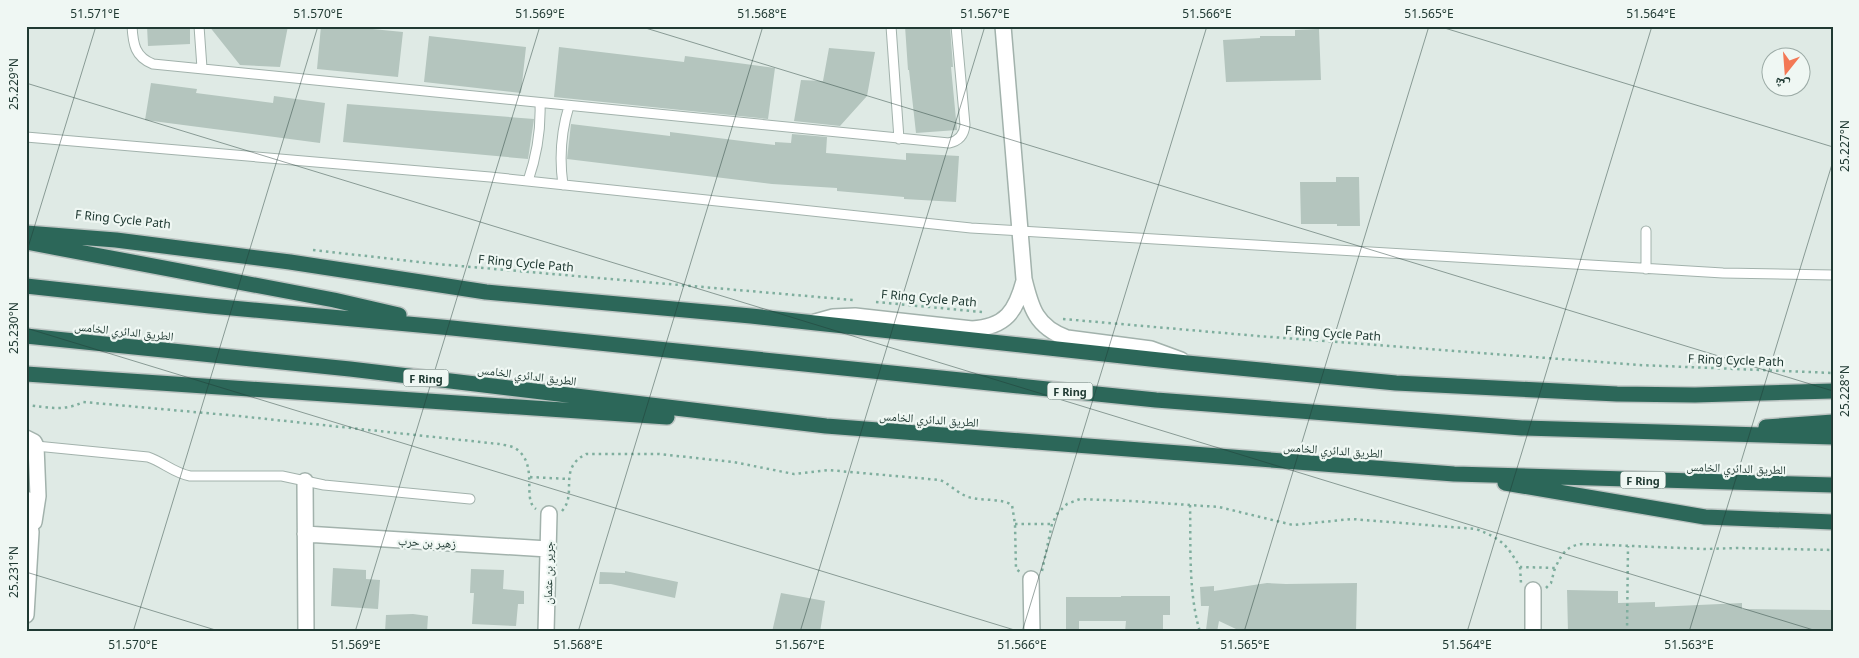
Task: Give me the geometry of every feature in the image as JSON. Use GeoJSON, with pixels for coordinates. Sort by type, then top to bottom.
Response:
{"type":"FeatureCollection","features":[{"type":"Feature","properties":{"kind":"highway"},"geometry":{"type":"LineString","coordinates":[[26,233],[116,240],[290,262],[486,292],[751,316],[1187,363],[1396,382],[1617,394],[1833,391]]}},
{"type":"Feature","properties":{"kind":"highway"},"geometry":{"type":"LineString","coordinates":[[26,242],[334,300],[452,328]]}},
{"type":"Feature","properties":{"kind":"highway","name":"F Ring"},"geometry":{"type":"LineString","coordinates":[[26,286],[1156,400],[1522,428],[1833,437]]}},
{"type":"Feature","properties":{"kind":"highway","name":"الطريق الدائري الخامس"},"geometry":{"type":"LineString","coordinates":[[26,336],[350,369],[826,426],[1454,474],[1833,485]]}},
{"type":"Feature","properties":{"kind":"highway"},"geometry":{"type":"LineString","coordinates":[[26,374],[826,426]]}},
{"type":"Feature","properties":{"kind":"highway"},"geometry":{"type":"LineString","coordinates":[[1690,433],[1833,422]]}},
{"type":"Feature","properties":{"kind":"highway"},"geometry":{"type":"LineString","coordinates":[[1454,474],[1705,517],[1833,522]]}},
{"type":"Feature","properties":{"kind":"street"},"geometry":{"type":"LineString","coordinates":[[1003,26],[1024,279],[1030,302],[1037,317],[1050,330],[1067,338],[1151,349],[1187,363]]}},
{"type":"Feature","properties":{"kind":"street"},"geometry":{"type":"LineString","coordinates":[[812,323],[833,317],[855,316],[972,329],[992,326],[1009,314],[1017,304],[1024,279]]}},
{"type":"Feature","properties":{"kind":"street"},"geometry":{"type":"LineString","coordinates":[[26,615],[31,532],[37,508],[31,442]]}},
{"type":"Feature","properties":{"kind":"street"},"geometry":{"type":"LineString","coordinates":[[305,481],[306,632]]}},
{"type":"Feature","properties":{"kind":"street"},"geometry":{"type":"LineString","coordinates":[[26,499],[31,532]]}},
{"type":"Feature","properties":{"kind":"street","name":"جرير بن عثمان"},"geometry":{"type":"LineString","coordinates":[[546,632],[549,514]]}},
{"type":"Feature","properties":{"kind":"street","name":"زهير بن حرب"},"geometry":{"type":"LineString","coordinates":[[305,534],[548,549]]}},
{"type":"Feature","properties":{"kind":"street"},"geometry":{"type":"LineString","coordinates":[[1031,579],[1032,632]]}},
{"type":"Feature","properties":{"kind":"street"},"geometry":{"type":"LineString","coordinates":[[1533,590],[1533,632]]}},
{"type":"Feature","properties":{"kind":"lane"},"geometry":{"type":"LineString","coordinates":[[132,26],[134,47],[140,57],[146,62],[153,64],[949,143],[954,142],[962,135],[964,125],[956,26]]}},
{"type":"Feature","properties":{"kind":"lane"},"geometry":{"type":"LineString","coordinates":[[199,26],[202,68]]}},
{"type":"Feature","properties":{"kind":"lane"},"geometry":{"type":"LineString","coordinates":[[891,26],[899,139]]}},
{"type":"Feature","properties":{"kind":"lane"},"geometry":{"type":"LineString","coordinates":[[528,181],[539,135],[540,103]]}},
{"type":"Feature","properties":{"kind":"lane"},"geometry":{"type":"LineString","coordinates":[[563,184],[560,153],[563,129],[569,106]]}},
{"type":"Feature","properties":{"kind":"lane"},"geometry":{"type":"LineString","coordinates":[[26,138],[563,184],[1020,232],[1646,269],[1723,273],[1833,275]]}},
{"type":"Feature","properties":{"kind":"lane"},"geometry":{"type":"LineString","coordinates":[[1646,231],[1646,269]]}},
{"type":"Feature","properties":{"kind":"lane"},"geometry":{"type":"LineString","coordinates":[[31,442],[148,457],[158,460],[179,473],[190,476],[282,476],[324,485],[470,499]]}},
{"type":"Feature","properties":{"kind":"path","name":"F Ring Cycle Path"},"geometry":{"type":"LineString","coordinates":[[308,249],[437,264],[860,301]]}},
{"type":"Feature","properties":{"kind":"path","name":"F Ring Cycle Path"},"geometry":{"type":"LineString","coordinates":[[870,302],[1009,314]]}},
{"type":"Feature","properties":{"kind":"path","name":"F Ring Cycle Path"},"geometry":{"type":"LineString","coordinates":[[1037,317],[1639,365],[1833,373]]}},
{"type":"Feature","properties":{"kind":"path"},"geometry":{"type":"LineString","coordinates":[[26,405],[60,409],[72,408],[83,402],[499,444],[514,448],[525,458],[530,477],[530,500],[533,507],[539,512],[549,514],[559,513],[565,507],[568,479],[572,466],[577,459],[586,454],[659,454],[733,462],[794,474],[828,470],[928,479],[949,484],[966,496],[1009,502],[1012,505],[1015,524],[1016,569],[1023,576],[1031,579],[1040,575],[1044,567],[1052,524],[1057,514],[1067,504],[1080,499],[1219,507],[1293,525],[1352,519],[1476,529],[1506,544],[1520,567],[1555,568],[1564,550],[1572,545],[1833,550]]}},
{"type":"Feature","properties":{"kind":"path"},"geometry":{"type":"LineString","coordinates":[[530,477],[568,479]]}},
{"type":"Feature","properties":{"kind":"path"},"geometry":{"type":"LineString","coordinates":[[1190,505],[1193,594],[1196,619],[1200,632]]}},
{"type":"Feature","properties":{"kind":"path"},"geometry":{"type":"LineString","coordinates":[[1015,524],[1052,524]]}},
{"type":"Feature","properties":{"kind":"path"},"geometry":{"type":"LineString","coordinates":[[1627,632],[1628,546]]}},
{"type":"Feature","properties":{"kind":"building"},"geometry":{"type":"Polygon","coordinates":[[[147,26],[190,26],[190,44],[148,46],[147,26]]]}},
{"type":"Feature","properties":{"kind":"building"},"geometry":{"type":"Polygon","coordinates":[[[209,26],[288,26],[280,67],[240,65],[209,26]]]}},
{"type":"Feature","properties":{"kind":"building"},"geometry":{"type":"Polygon","coordinates":[[[321,26],[342,26],[403,32],[398,77],[317,69],[321,26]]]}},
{"type":"Feature","properties":{"kind":"building"},"geometry":{"type":"Polygon","coordinates":[[[905,26],[950,26],[953,67],[951,67],[957,130],[916,133],[908,70],[905,26]]]}},
{"type":"Feature","properties":{"kind":"building"},"geometry":{"type":"Polygon","coordinates":[[[1319,29],[1321,80],[1226,82],[1223,40],[1260,38],[1260,36],[1295,36],[1295,30],[1319,29]]]}},
{"type":"Feature","properties":{"kind":"building"},"geometry":{"type":"Polygon","coordinates":[[[429,36],[526,47],[521,93],[424,82],[429,36]]]}},
{"type":"Feature","properties":{"kind":"building"},"geometry":{"type":"Polygon","coordinates":[[[559,47],[684,62],[685,56],[775,68],[768,119],[554,97],[559,47]]]}},
{"type":"Feature","properties":{"kind":"building"},"geometry":{"type":"Polygon","coordinates":[[[829,48],[875,52],[867,96],[840,126],[794,121],[801,80],[823,81],[829,48]]]}},
{"type":"Feature","properties":{"kind":"building"},"geometry":{"type":"Polygon","coordinates":[[[151,83],[197,89],[196,93],[273,103],[274,96],[325,103],[320,143],[145,120],[151,83]]]}},
{"type":"Feature","properties":{"kind":"building"},"geometry":{"type":"Polygon","coordinates":[[[347,104],[534,119],[528,159],[343,142],[347,104]]]}},
{"type":"Feature","properties":{"kind":"building"},"geometry":{"type":"Polygon","coordinates":[[[571,124],[670,136],[670,132],[775,145],[775,142],[791,143],[792,134],[827,137],[826,153],[906,160],[906,153],[959,156],[956,202],[904,199],[904,197],[837,191],[837,188],[772,184],[567,159],[571,124]]]}},
{"type":"Feature","properties":{"kind":"building"},"geometry":{"type":"Polygon","coordinates":[[[1336,177],[1359,177],[1360,226],[1301,224],[1300,182],[1336,182],[1336,177]]]}},
{"type":"Feature","properties":{"kind":"building"},"geometry":{"type":"Polygon","coordinates":[[[333,568],[366,570],[366,579],[380,580],[378,609],[331,606],[333,568]]]}},
{"type":"Feature","properties":{"kind":"building"},"geometry":{"type":"Polygon","coordinates":[[[471,569],[504,570],[503,589],[524,591],[524,604],[518,604],[516,626],[472,624],[474,593],[470,593],[471,569]]]}},
{"type":"Feature","properties":{"kind":"building"},"geometry":{"type":"Polygon","coordinates":[[[625,571],[678,582],[675,598],[611,584],[599,584],[600,572],[625,573],[625,571]]]}},
{"type":"Feature","properties":{"kind":"building"},"geometry":{"type":"Polygon","coordinates":[[[1267,583],[1357,583],[1356,632],[1289,632],[1289,629],[1236,629],[1219,621],[1217,632],[1206,630],[1209,606],[1201,606],[1200,587],[1214,586],[1214,591],[1267,583]]]}},
{"type":"Feature","properties":{"kind":"building"},"geometry":{"type":"Polygon","coordinates":[[[1567,590],[1618,591],[1618,603],[1655,602],[1655,607],[1742,603],[1742,609],[1833,610],[1833,632],[1568,632],[1567,590]]]}},
{"type":"Feature","properties":{"kind":"building"},"geometry":{"type":"Polygon","coordinates":[[[781,593],[825,601],[820,632],[772,632],[781,593]]]}},
{"type":"Feature","properties":{"kind":"building"},"geometry":{"type":"Polygon","coordinates":[[[1170,596],[1170,615],[1163,615],[1163,630],[1148,629],[1148,632],[1125,632],[1126,621],[1079,621],[1079,630],[1066,630],[1066,597],[1170,596]]]}},
{"type":"Feature","properties":{"kind":"building"},"geometry":{"type":"Polygon","coordinates":[[[413,614],[428,616],[427,632],[385,632],[386,615],[413,614]]]}}]}
